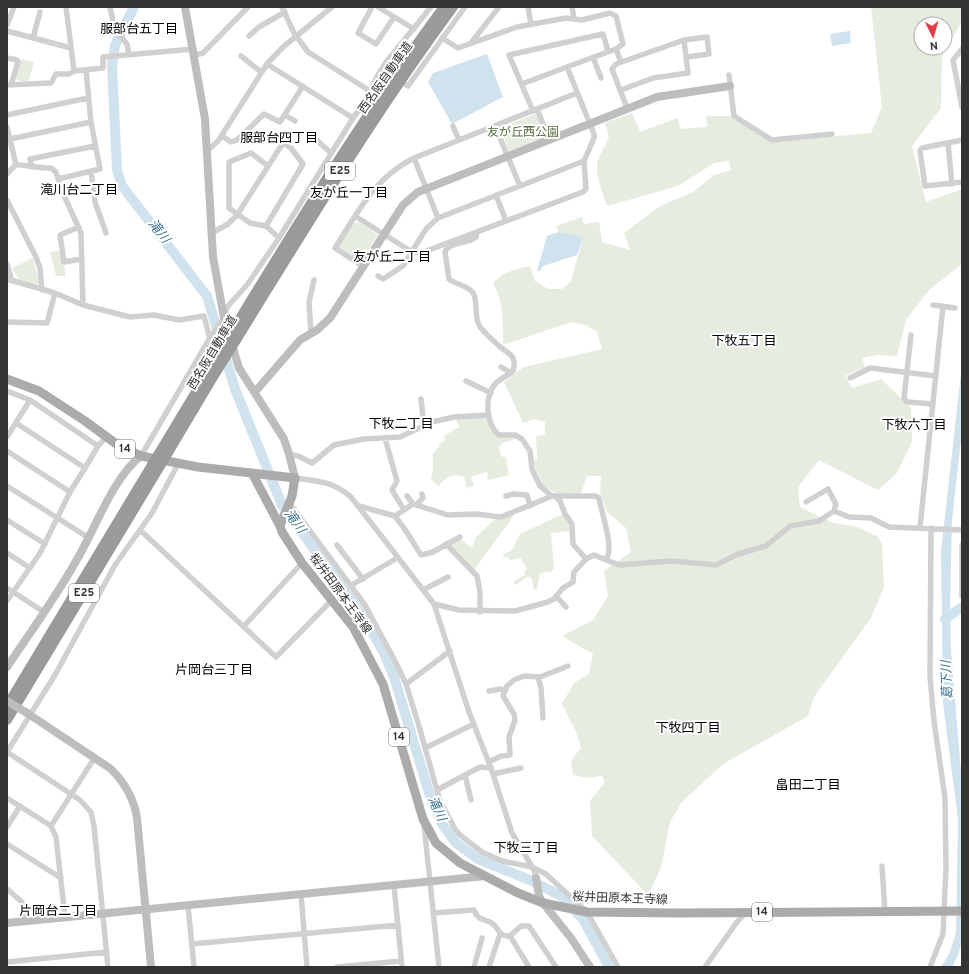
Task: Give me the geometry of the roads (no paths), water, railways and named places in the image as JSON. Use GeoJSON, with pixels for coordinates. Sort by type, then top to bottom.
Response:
{"type":"FeatureCollection","features":[{"type":"Feature","properties":{"kind":"highway","name":"西名阪自動車道"},"geometry":{"type":"LineString","coordinates":[[162,455],[216,372],[235,335],[344,150],[403,62],[444,7]]}},
{"type":"Feature","properties":{"kind":"highway","name":"西名阪自動車道"},"geometry":{"type":"LineString","coordinates":[[7,720],[162,455],[214,362],[235,335],[350,154],[414,60],[453,7]]}},
{"type":"Feature","properties":{"kind":"highway","name":"西名阪自動車道"},"geometry":{"type":"LineString","coordinates":[[7,706],[156,465]]}},
{"type":"Feature","properties":{"kind":"main road","name":"14"},"geometry":{"type":"LineString","coordinates":[[7,379],[39,391],[106,437],[130,452],[141,456],[178,464],[295,478]]}},
{"type":"Feature","properties":{"kind":"main road","name":"桜井田原本王寺線"},"geometry":{"type":"LineString","coordinates":[[257,474],[281,523],[286,540],[302,563],[353,627],[383,684],[423,819],[436,843],[460,863],[485,876],[557,907],[584,912],[962,911]]}},
{"type":"Feature","properties":{"kind":"main road"},"geometry":{"type":"LineString","coordinates":[[281,523],[290,504],[295,478]]}},
{"type":"Feature","properties":{"kind":"street"},"geometry":{"type":"LineString","coordinates":[[7,25],[14,7]]}},
{"type":"Feature","properties":{"kind":"street"},"geometry":{"type":"LineString","coordinates":[[66,7],[74,71]]}},
{"type":"Feature","properties":{"kind":"street"},"geometry":{"type":"LineString","coordinates":[[110,7],[115,30],[125,40],[129,55]]}},
{"type":"Feature","properties":{"kind":"street"},"geometry":{"type":"LineString","coordinates":[[185,7],[205,119],[212,233],[217,284],[224,318],[239,368],[277,427],[289,454],[295,478],[332,484],[340,487],[358,506],[434,604],[515,840],[532,867],[541,900],[571,938],[590,967]]}},
{"type":"Feature","properties":{"kind":"street"},"geometry":{"type":"LineString","coordinates":[[7,58],[17,60],[18,62],[9,85],[51,83],[56,74],[69,74],[74,71],[103,68],[103,57],[194,52],[203,53],[248,7]]}},
{"type":"Feature","properties":{"kind":"street"},"geometry":{"type":"LineString","coordinates":[[207,151],[222,136],[267,64],[283,47],[296,38],[332,7]]}},
{"type":"Feature","properties":{"kind":"street"},"geometry":{"type":"LineString","coordinates":[[372,7],[358,33],[376,44],[394,17]]}},
{"type":"Feature","properties":{"kind":"street"},"geometry":{"type":"LineString","coordinates":[[378,7],[414,29]]}},
{"type":"Feature","properties":{"kind":"street"},"geometry":{"type":"LineString","coordinates":[[7,667],[81,554],[114,491],[133,462],[141,456],[210,338],[219,327],[224,318],[227,307],[247,286],[279,238],[387,61],[431,7]]}},
{"type":"Feature","properties":{"kind":"street"},"geometry":{"type":"LineString","coordinates":[[408,86],[465,7]]}},
{"type":"Feature","properties":{"kind":"street"},"geometry":{"type":"LineString","coordinates":[[471,44],[499,7]]}},
{"type":"Feature","properties":{"kind":"street"},"geometry":{"type":"LineString","coordinates":[[528,7],[531,24]]}},
{"type":"Feature","properties":{"kind":"street"},"geometry":{"type":"LineString","coordinates":[[572,7],[574,19]]}},
{"type":"Feature","properties":{"kind":"street"},"geometry":{"type":"LineString","coordinates":[[249,36],[259,27],[284,10],[296,38],[303,44],[308,52],[370,91]]}},
{"type":"Feature","properties":{"kind":"street"},"geometry":{"type":"LineString","coordinates":[[442,38],[458,48],[517,27],[531,24],[566,18],[582,20],[610,10],[616,16],[623,42],[616,49],[522,84]]}},
{"type":"Feature","properties":{"kind":"street"},"geometry":{"type":"LineString","coordinates":[[33,38],[40,12]]}},
{"type":"Feature","properties":{"kind":"street"},"geometry":{"type":"LineString","coordinates":[[7,31],[71,48]]}},
{"type":"Feature","properties":{"kind":"street"},"geometry":{"type":"LineString","coordinates":[[549,139],[509,55],[603,34],[608,51]]}},
{"type":"Feature","properties":{"kind":"street"},"geometry":{"type":"LineString","coordinates":[[627,108],[622,90],[612,69],[621,62],[684,40],[707,37],[709,54],[687,57]]}},
{"type":"Feature","properties":{"kind":"street"},"geometry":{"type":"LineString","coordinates":[[622,90],[653,78],[688,73],[684,40]]}},
{"type":"Feature","properties":{"kind":"street"},"geometry":{"type":"LineString","coordinates":[[616,49],[621,62]]}},
{"type":"Feature","properties":{"kind":"street"},"geometry":{"type":"LineString","coordinates":[[962,49],[953,60],[962,107]]}},
{"type":"Feature","properties":{"kind":"street"},"geometry":{"type":"LineString","coordinates":[[241,56],[262,72]]}},
{"type":"Feature","properties":{"kind":"street"},"geometry":{"type":"LineString","coordinates":[[593,57],[601,78]]}},
{"type":"Feature","properties":{"kind":"street"},"geometry":{"type":"LineString","coordinates":[[267,64],[352,118]]}},
{"type":"Feature","properties":{"kind":"street"},"geometry":{"type":"LineString","coordinates":[[355,216],[412,252],[421,253],[583,192],[586,189],[584,161],[594,138],[567,67]]}},
{"type":"Feature","properties":{"kind":"street"},"geometry":{"type":"LineString","coordinates":[[58,179],[100,170],[91,122],[86,70]]}},
{"type":"Feature","properties":{"kind":"street"},"geometry":{"type":"LineString","coordinates":[[729,75],[734,116],[772,140],[832,134]]}},
{"type":"Feature","properties":{"kind":"street"},"geometry":{"type":"LineString","coordinates":[[222,136],[231,142],[236,140],[261,114],[280,122],[303,86]]}},
{"type":"Feature","properties":{"kind":"street"},"geometry":{"type":"LineString","coordinates":[[255,392],[300,340],[330,318],[403,204],[413,195],[426,188],[589,123],[670,93],[730,86]]}},
{"type":"Feature","properties":{"kind":"street"},"geometry":{"type":"LineString","coordinates":[[364,267],[334,248],[383,178],[396,167],[414,158],[577,93]]}},
{"type":"Feature","properties":{"kind":"street"},"geometry":{"type":"LineString","coordinates":[[7,115],[88,98]]}},
{"type":"Feature","properties":{"kind":"street"},"geometry":{"type":"LineString","coordinates":[[285,115],[295,121]]}},
{"type":"Feature","properties":{"kind":"street"},"geometry":{"type":"LineString","coordinates":[[10,139],[91,122]]}},
{"type":"Feature","properties":{"kind":"street"},"geometry":{"type":"LineString","coordinates":[[453,126],[459,140]]}},
{"type":"Feature","properties":{"kind":"street"},"geometry":{"type":"LineString","coordinates":[[495,126],[520,186]]}},
{"type":"Feature","properties":{"kind":"street"},"geometry":{"type":"LineString","coordinates":[[7,127],[16,165]]}},
{"type":"Feature","properties":{"kind":"street"},"geometry":{"type":"LineString","coordinates":[[311,134],[331,152]]}},
{"type":"Feature","properties":{"kind":"street"},"geometry":{"type":"LineString","coordinates":[[962,140],[922,148],[920,151],[925,186],[962,182]]}},
{"type":"Feature","properties":{"kind":"street"},"geometry":{"type":"LineString","coordinates":[[212,233],[228,224],[237,215],[282,143],[291,148],[303,164],[266,226]]}},
{"type":"Feature","properties":{"kind":"street"},"geometry":{"type":"LineString","coordinates":[[948,143],[952,184]]}},
{"type":"Feature","properties":{"kind":"street"},"geometry":{"type":"LineString","coordinates":[[32,167],[30,159],[95,146]]}},
{"type":"Feature","properties":{"kind":"street"},"geometry":{"type":"LineString","coordinates":[[268,166],[251,153],[229,162],[229,208],[250,223],[266,226],[279,238]]}},
{"type":"Feature","properties":{"kind":"street"},"geometry":{"type":"LineString","coordinates":[[414,158],[438,218]]}},
{"type":"Feature","properties":{"kind":"street"},"geometry":{"type":"LineString","coordinates":[[378,276],[383,279],[403,266],[426,229],[438,218],[584,161]]}},
{"type":"Feature","properties":{"kind":"street"},"geometry":{"type":"LineString","coordinates":[[7,174],[16,165],[21,164],[32,167],[51,168],[56,172],[62,191],[79,228],[83,305]]}},
{"type":"Feature","properties":{"kind":"street"},"geometry":{"type":"LineString","coordinates":[[91,171],[95,202],[106,233]]}},
{"type":"Feature","properties":{"kind":"street"},"geometry":{"type":"LineString","coordinates":[[496,195],[506,221]]}},
{"type":"Feature","properties":{"kind":"street"},"geometry":{"type":"LineString","coordinates":[[7,200],[40,268],[42,290]]}},
{"type":"Feature","properties":{"kind":"street"},"geometry":{"type":"LineString","coordinates":[[79,228],[60,235],[64,262],[81,259]]}},
{"type":"Feature","properties":{"kind":"street"},"geometry":{"type":"LineString","coordinates":[[477,232],[476,237],[472,240],[445,250],[449,279],[469,289],[473,293],[478,322],[481,327],[497,344],[512,354],[515,367],[511,373],[495,385],[491,393],[488,415],[499,435],[515,435],[522,439],[530,451],[532,469],[540,486],[560,500],[565,514],[572,524],[573,544],[586,559]]}},
{"type":"Feature","properties":{"kind":"street"},"geometry":{"type":"LineString","coordinates":[[7,264],[10,280],[55,293],[83,305],[130,317],[154,316],[179,320],[204,316],[210,338]]}},
{"type":"Feature","properties":{"kind":"street"},"geometry":{"type":"LineString","coordinates":[[311,333],[310,298],[314,280]]}},
{"type":"Feature","properties":{"kind":"street"},"geometry":{"type":"LineString","coordinates":[[7,322],[47,323],[55,293]]}},
{"type":"Feature","properties":{"kind":"street"},"geometry":{"type":"LineString","coordinates":[[933,305],[955,308]]}},
{"type":"Feature","properties":{"kind":"street"},"geometry":{"type":"LineString","coordinates":[[920,527],[943,306]]}},
{"type":"Feature","properties":{"kind":"street"},"geometry":{"type":"LineString","coordinates":[[911,335],[904,398],[906,402],[933,404]]}},
{"type":"Feature","properties":{"kind":"street"},"geometry":{"type":"LineString","coordinates":[[501,367],[511,373]]}},
{"type":"Feature","properties":{"kind":"street"},"geometry":{"type":"LineString","coordinates":[[850,378],[870,368],[936,376]]}},
{"type":"Feature","properties":{"kind":"street"},"geometry":{"type":"LineString","coordinates":[[466,381],[491,393]]}},
{"type":"Feature","properties":{"kind":"street"},"geometry":{"type":"LineString","coordinates":[[7,391],[30,400],[98,446]]}},
{"type":"Feature","properties":{"kind":"street"},"geometry":{"type":"LineString","coordinates":[[421,399],[424,426]]}},
{"type":"Feature","properties":{"kind":"street"},"geometry":{"type":"LineString","coordinates":[[7,437],[30,400]]}},
{"type":"Feature","properties":{"kind":"street"},"geometry":{"type":"LineString","coordinates":[[289,454],[298,456],[312,463],[334,446],[364,439],[400,437],[432,422],[454,417],[488,415]]}},
{"type":"Feature","properties":{"kind":"street"},"geometry":{"type":"LineString","coordinates":[[16,423],[85,468]]}},
{"type":"Feature","properties":{"kind":"street"},"geometry":{"type":"LineString","coordinates":[[7,601],[30,568],[58,518],[70,492],[98,446],[106,437]]}},
{"type":"Feature","properties":{"kind":"street"},"geometry":{"type":"LineString","coordinates":[[385,438],[397,481],[392,490],[404,510]]}},
{"type":"Feature","properties":{"kind":"street"},"geometry":{"type":"LineString","coordinates":[[7,451],[70,492]]}},
{"type":"Feature","properties":{"kind":"street"},"geometry":{"type":"LineString","coordinates":[[108,967],[93,820],[86,805],[7,752],[99,592],[152,513],[178,464]]}},
{"type":"Feature","properties":{"kind":"street"},"geometry":{"type":"LineString","coordinates":[[7,486],[89,538]]}},
{"type":"Feature","properties":{"kind":"street"},"geometry":{"type":"LineString","coordinates":[[434,604],[456,610],[480,612],[494,610],[515,611],[548,602],[563,588],[573,582],[574,572],[586,559],[594,555],[619,565],[671,561],[716,565],[738,554],[766,546],[790,526],[819,521],[834,511],[836,500],[828,489],[806,502]]}},
{"type":"Feature","properties":{"kind":"street"},"geometry":{"type":"LineString","coordinates":[[395,516],[423,498],[422,494]]}},
{"type":"Feature","properties":{"kind":"street"},"geometry":{"type":"LineString","coordinates":[[506,496],[513,494],[527,495],[530,506]]}},
{"type":"Feature","properties":{"kind":"street"},"geometry":{"type":"LineString","coordinates":[[406,496],[414,505],[448,515],[476,514],[497,517],[530,506],[553,496],[574,495],[597,497],[608,535],[609,552],[606,559]]}},
{"type":"Feature","properties":{"kind":"street"},"geometry":{"type":"LineString","coordinates":[[290,504],[370,612],[406,684],[437,790],[449,820],[467,842],[482,852],[502,862],[532,867],[546,874],[584,912],[618,967]]}},
{"type":"Feature","properties":{"kind":"street"},"geometry":{"type":"LineString","coordinates":[[358,506],[395,516],[406,530],[421,555],[433,552],[460,537]]}},
{"type":"Feature","properties":{"kind":"street"},"geometry":{"type":"LineString","coordinates":[[834,511],[849,517],[871,518],[889,527],[920,527],[962,530]]}},
{"type":"Feature","properties":{"kind":"street"},"geometry":{"type":"LineString","coordinates":[[7,520],[44,544]]}},
{"type":"Feature","properties":{"kind":"street"},"geometry":{"type":"LineString","coordinates":[[930,967],[943,934],[946,868],[946,816],[930,676],[931,528]]}},
{"type":"Feature","properties":{"kind":"street"},"geometry":{"type":"LineString","coordinates":[[140,530],[276,657],[332,600]]}},
{"type":"Feature","properties":{"kind":"street"},"geometry":{"type":"LineString","coordinates":[[446,544],[477,576],[480,592],[480,612]]}},
{"type":"Feature","properties":{"kind":"street"},"geometry":{"type":"LineString","coordinates":[[337,545],[363,579]]}},
{"type":"Feature","properties":{"kind":"street"},"geometry":{"type":"LineString","coordinates":[[962,545],[962,595]]}},
{"type":"Feature","properties":{"kind":"street"},"geometry":{"type":"LineString","coordinates":[[7,553],[30,568]]}},
{"type":"Feature","properties":{"kind":"street"},"geometry":{"type":"LineString","coordinates":[[350,586],[397,558]]}},
{"type":"Feature","properties":{"kind":"street"},"geometry":{"type":"LineString","coordinates":[[244,626],[302,563]]}},
{"type":"Feature","properties":{"kind":"street"},"geometry":{"type":"LineString","coordinates":[[423,590],[448,577]]}},
{"type":"Feature","properties":{"kind":"street"},"geometry":{"type":"LineString","coordinates":[[7,588],[44,612]]}},
{"type":"Feature","properties":{"kind":"street"},"geometry":{"type":"LineString","coordinates":[[556,596],[566,607]]}},
{"type":"Feature","properties":{"kind":"street"},"geometry":{"type":"LineString","coordinates":[[406,684],[450,651]]}},
{"type":"Feature","properties":{"kind":"street"},"geometry":{"type":"LineString","coordinates":[[489,762],[501,756],[510,755],[509,738],[515,720],[514,714],[503,696],[510,682],[521,676],[538,677],[568,666]]}},
{"type":"Feature","properties":{"kind":"street"},"geometry":{"type":"LineString","coordinates":[[538,677],[541,688],[544,718]]}},
{"type":"Feature","properties":{"kind":"street"},"geometry":{"type":"LineString","coordinates":[[489,691],[501,689],[505,691]]}},
{"type":"Feature","properties":{"kind":"street"},"geometry":{"type":"LineString","coordinates":[[7,701],[95,757],[117,775],[127,788],[134,803],[137,818],[151,967]]}},
{"type":"Feature","properties":{"kind":"street"},"geometry":{"type":"LineString","coordinates":[[425,748],[474,724]]}},
{"type":"Feature","properties":{"kind":"street"},"geometry":{"type":"LineString","coordinates":[[51,826],[95,757]]}},
{"type":"Feature","properties":{"kind":"street"},"geometry":{"type":"LineString","coordinates":[[437,790],[480,767],[492,771],[521,768]]}},
{"type":"Feature","properties":{"kind":"street"},"geometry":{"type":"LineString","coordinates":[[465,775],[470,800]]}},
{"type":"Feature","properties":{"kind":"street"},"geometry":{"type":"LineString","coordinates":[[7,798],[51,826],[56,837],[64,917]]}},
{"type":"Feature","properties":{"kind":"street"},"geometry":{"type":"LineString","coordinates":[[7,827],[20,806]]}},
{"type":"Feature","properties":{"kind":"street"},"geometry":{"type":"LineString","coordinates":[[423,819],[439,967]]}},
{"type":"Feature","properties":{"kind":"street"},"geometry":{"type":"LineString","coordinates":[[7,844],[61,878]]}},
{"type":"Feature","properties":{"kind":"street"},"geometry":{"type":"LineString","coordinates":[[882,866],[885,912]]}},
{"type":"Feature","properties":{"kind":"street"},"geometry":{"type":"LineString","coordinates":[[7,923],[485,876]]}},
{"type":"Feature","properties":{"kind":"street"},"geometry":{"type":"LineString","coordinates":[[337,967],[402,964],[394,885]]}},
{"type":"Feature","properties":{"kind":"street"},"geometry":{"type":"LineString","coordinates":[[7,889],[22,902],[26,921]]}},
{"type":"Feature","properties":{"kind":"street"},"geometry":{"type":"LineString","coordinates":[[301,894],[307,967]]}},
{"type":"Feature","properties":{"kind":"street"},"geometry":{"type":"LineString","coordinates":[[188,905],[194,967]]}},
{"type":"Feature","properties":{"kind":"street"},"geometry":{"type":"LineString","coordinates":[[433,914],[474,910],[476,917],[491,922],[500,934],[504,936],[510,936],[521,926],[529,926],[556,967]]}},
{"type":"Feature","properties":{"kind":"street"},"geometry":{"type":"LineString","coordinates":[[705,967],[737,922],[746,912]]}},
{"type":"Feature","properties":{"kind":"street"},"geometry":{"type":"LineString","coordinates":[[192,944],[398,925]]}},
{"type":"Feature","properties":{"kind":"street"},"geometry":{"type":"LineString","coordinates":[[489,967],[500,934]]}},
{"type":"Feature","properties":{"kind":"street"},"geometry":{"type":"LineString","coordinates":[[510,936],[529,967]]}},
{"type":"Feature","properties":{"kind":"street"},"geometry":{"type":"LineString","coordinates":[[474,967],[482,938]]}},
{"type":"Feature","properties":{"kind":"street"},"geometry":{"type":"LineString","coordinates":[[7,962],[107,952]]}},
{"type":"Feature","properties":{"kind":"water"},"geometry":{"type":"Polygon","coordinates":[[[850,31],[851,43],[832,46],[830,34],[850,31]]]}},
{"type":"Feature","properties":{"kind":"water"},"geometry":{"type":"Polygon","coordinates":[[[487,54],[503,97],[452,124],[428,82],[433,73],[487,54]]]}},
{"type":"Feature","properties":{"kind":"water"},"geometry":{"type":"Polygon","coordinates":[[[558,232],[573,234],[583,238],[577,255],[543,266],[540,271],[537,271],[547,236],[558,232]]]}},
{"type":"Feature","properties":{"kind":"water","name":"葛下川"},"geometry":{"type":"Polygon","coordinates":[[[962,364],[962,431],[952,520],[950,607],[951,651],[962,784],[962,942],[952,967],[941,967],[949,954],[956,933],[958,819],[943,703],[941,552],[962,364]]]}},
{"type":"Feature","properties":{"kind":"waterway","name":"滝川"},"geometry":{"type":"LineString","coordinates":[[134,7],[115,45],[112,65],[117,170],[122,186],[207,296],[235,389],[282,505],[365,619],[383,651],[394,677],[431,799],[442,824],[456,843],[478,859],[532,881],[561,896],[583,919],[609,967]]}},
{"type":"Feature","properties":{"kind":"waterway"},"geometry":{"type":"LineString","coordinates":[[945,619],[962,607]]}},
{"type":"Feature","properties":{"kind":"tunnel"},"geometry":{"type":"LineString","coordinates":[[382,69],[408,86]]}},
{"type":"Feature","properties":{"kind":"district","name":"服部台五丁目"},"geometry":{"type":"Point","coordinates":[139,30]}},
{"type":"Feature","properties":{"kind":"district","name":"服部台四丁目"},"geometry":{"type":"Point","coordinates":[279,139]}},
{"type":"Feature","properties":{"kind":"district","name":"滝川台二丁目"},"geometry":{"type":"Point","coordinates":[79,191]}},
{"type":"Feature","properties":{"kind":"district","name":"友が丘一丁目"},"geometry":{"type":"Point","coordinates":[349,194]}},
{"type":"Feature","properties":{"kind":"district","name":"友が丘二丁目"},"geometry":{"type":"Point","coordinates":[392,258]}},
{"type":"Feature","properties":{"kind":"district","name":"下牧五丁目"},"geometry":{"type":"Point","coordinates":[744,342]}},
{"type":"Feature","properties":{"kind":"district","name":"下牧二丁目"},"geometry":{"type":"Point","coordinates":[401,425]}},
{"type":"Feature","properties":{"kind":"district","name":"下牧六丁目"},"geometry":{"type":"Point","coordinates":[914,426]}},
{"type":"Feature","properties":{"kind":"district","name":"片岡台三丁目"},"geometry":{"type":"Point","coordinates":[214,671]}},
{"type":"Feature","properties":{"kind":"district","name":"下牧四丁目"},"geometry":{"type":"Point","coordinates":[688,729]}},
{"type":"Feature","properties":{"kind":"district","name":"畠田二丁目"},"geometry":{"type":"Point","coordinates":[808,786]}},
{"type":"Feature","properties":{"kind":"district","name":"下牧三丁目"},"geometry":{"type":"Point","coordinates":[526,849]}},
{"type":"Feature","properties":{"kind":"district","name":"片岡台二丁目"},"geometry":{"type":"Point","coordinates":[58,912]}},
{"type":"Feature","properties":{"kind":"park label","name":"友が丘西公園"},"geometry":{"type":"Point","coordinates":[523,133]}}]}
